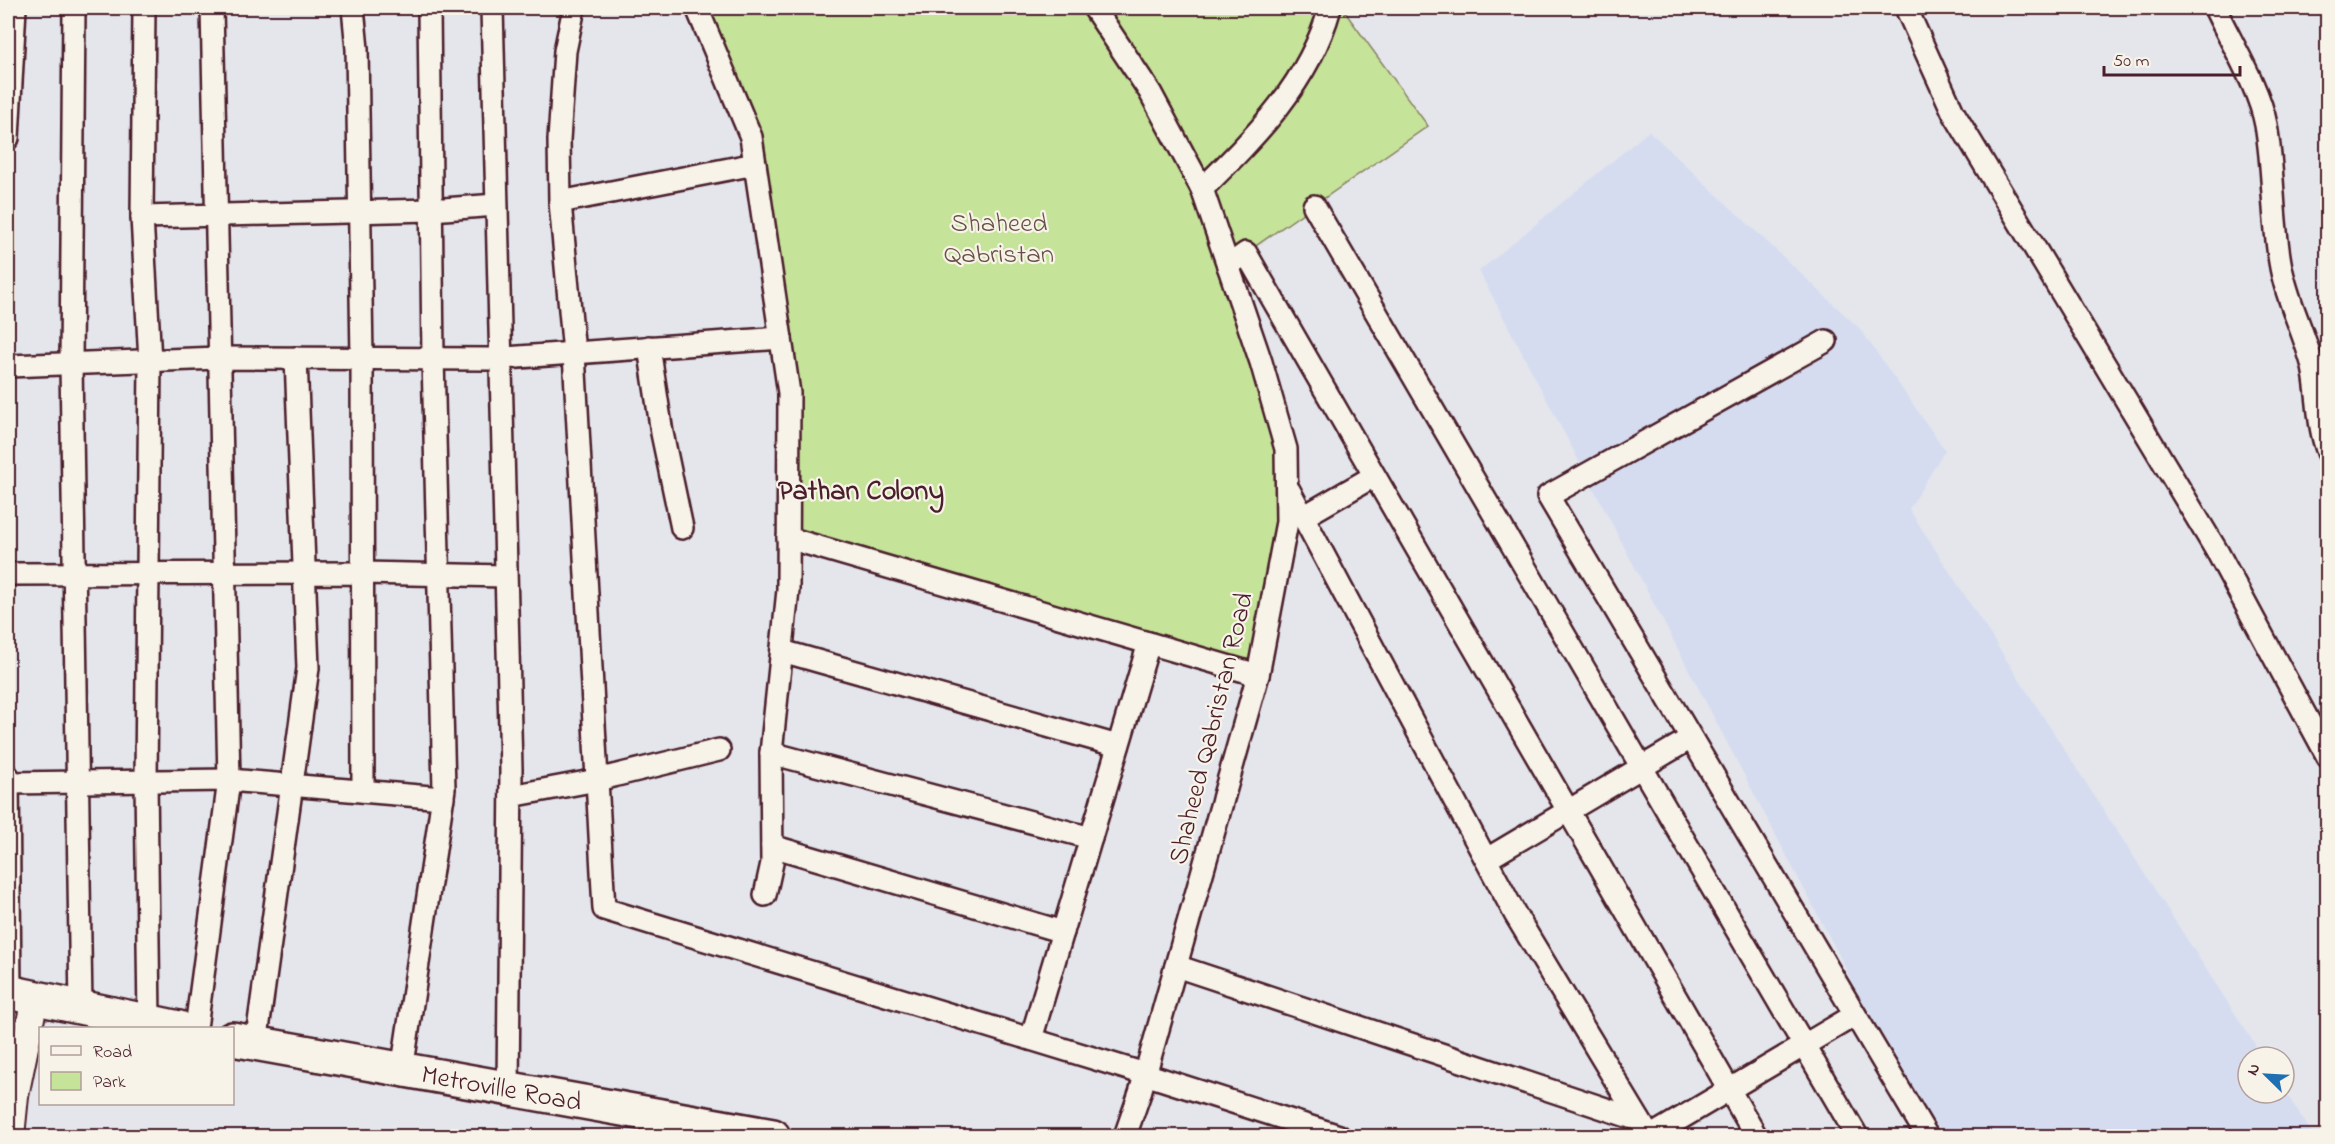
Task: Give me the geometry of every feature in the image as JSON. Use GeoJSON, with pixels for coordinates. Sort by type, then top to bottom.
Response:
{"type":"FeatureCollection","features":[{"type":"Feature","properties":{"kind":"main road"},"geometry":{"type":"LineString","coordinates":[[18,995],[164,1025]]}},
{"type":"Feature","properties":{"kind":"main road","name":"Metroville Road"},"geometry":{"type":"LineString","coordinates":[[244,1042],[750,1135]]}},
{"type":"Feature","properties":{"kind":"street"},"geometry":{"type":"LineString","coordinates":[[8,138],[15,8]]}},
{"type":"Feature","properties":{"kind":"street"},"geometry":{"type":"LineString","coordinates":[[74,8],[72,364],[81,1008]]}},
{"type":"Feature","properties":{"kind":"street"},"geometry":{"type":"LineString","coordinates":[[144,8],[142,217],[150,361],[146,780],[164,1025]]}},
{"type":"Feature","properties":{"kind":"street"},"geometry":{"type":"LineString","coordinates":[[196,1027],[229,780],[212,8]]}},
{"type":"Feature","properties":{"kind":"street"},"geometry":{"type":"LineString","coordinates":[[353,8],[357,49],[362,358],[363,791]]}},
{"type":"Feature","properties":{"kind":"street"},"geometry":{"type":"LineString","coordinates":[[402,1071],[443,798],[433,358],[429,8]]}},
{"type":"Feature","properties":{"kind":"street"},"geometry":{"type":"LineString","coordinates":[[492,8],[511,796],[508,1090]]}},
{"type":"Feature","properties":{"kind":"street"},"geometry":{"type":"LineString","coordinates":[[574,8],[564,62],[559,140],[560,202],[574,353],[604,909],[1145,1074],[1339,1137]]}},
{"type":"Feature","properties":{"kind":"street"},"geometry":{"type":"LineString","coordinates":[[697,8],[751,137],[789,393],[788,590],[771,753],[772,863],[765,895]]}},
{"type":"Feature","properties":{"kind":"street","name":"Shaheed Qabristan Road"},"geometry":{"type":"LineString","coordinates":[[1094,8],[1150,92],[1202,189],[1286,449],[1287,485],[1287,522],[1258,675],[1125,1137]]}},
{"type":"Feature","properties":{"kind":"street"},"geometry":{"type":"LineString","coordinates":[[1202,189],[1253,139],[1291,93],[1318,44],[1330,8]]}},
{"type":"Feature","properties":{"kind":"street"},"geometry":{"type":"LineString","coordinates":[[1906,8],[1953,112],[2218,553],[2328,757]]}},
{"type":"Feature","properties":{"kind":"street"},"geometry":{"type":"LineString","coordinates":[[2215,8],[2255,94],[2266,124],[2280,261],[2291,309],[2313,368],[2322,439],[2328,452]]}},
{"type":"Feature","properties":{"kind":"street"},"geometry":{"type":"LineString","coordinates":[[560,202],[755,164]]}},
{"type":"Feature","properties":{"kind":"street"},"geometry":{"type":"LineString","coordinates":[[142,217],[431,210],[496,205]]}},
{"type":"Feature","properties":{"kind":"street"},"geometry":{"type":"LineString","coordinates":[[1314,206],[1857,1137]]}},
{"type":"Feature","properties":{"kind":"street"},"geometry":{"type":"LineString","coordinates":[[1228,266],[1246,253],[1756,1137]]}},
{"type":"Feature","properties":{"kind":"street"},"geometry":{"type":"LineString","coordinates":[[8,366],[219,358],[499,358],[781,338]]}},
{"type":"Feature","properties":{"kind":"street"},"geometry":{"type":"LineString","coordinates":[[1826,341],[1548,496],[1927,1137]]}},
{"type":"Feature","properties":{"kind":"street"},"geometry":{"type":"LineString","coordinates":[[649,347],[662,433],[682,528]]}},
{"type":"Feature","properties":{"kind":"street"},"geometry":{"type":"LineString","coordinates":[[244,1042],[292,784],[308,668],[296,358]]}},
{"type":"Feature","properties":{"kind":"street"},"geometry":{"type":"LineString","coordinates":[[1303,517],[1374,476]]}},
{"type":"Feature","properties":{"kind":"street"},"geometry":{"type":"LineString","coordinates":[[1287,485],[1515,914],[1647,1131]]}},
{"type":"Feature","properties":{"kind":"street"},"geometry":{"type":"LineString","coordinates":[[788,538],[1258,675]]}},
{"type":"Feature","properties":{"kind":"street"},"geometry":{"type":"LineString","coordinates":[[8,574],[363,573],[505,576]]}},
{"type":"Feature","properties":{"kind":"street"},"geometry":{"type":"LineString","coordinates":[[1031,1039],[1149,643]]}},
{"type":"Feature","properties":{"kind":"street"},"geometry":{"type":"LineString","coordinates":[[782,651],[1118,746]]}},
{"type":"Feature","properties":{"kind":"street"},"geometry":{"type":"LineString","coordinates":[[1487,859],[1691,738]]}},
{"type":"Feature","properties":{"kind":"street"},"geometry":{"type":"LineString","coordinates":[[511,796],[597,780],[719,750]]}},
{"type":"Feature","properties":{"kind":"street"},"geometry":{"type":"LineString","coordinates":[[771,753],[1091,838]]}},
{"type":"Feature","properties":{"kind":"street"},"geometry":{"type":"LineString","coordinates":[[8,776],[18,995],[15,1096],[11,1137]]}},
{"type":"Feature","properties":{"kind":"street"},"geometry":{"type":"LineString","coordinates":[[8,783],[77,784],[146,780],[229,780],[443,798]]}},
{"type":"Feature","properties":{"kind":"street"},"geometry":{"type":"LineString","coordinates":[[772,846],[1063,932]]}},
{"type":"Feature","properties":{"kind":"street"},"geometry":{"type":"LineString","coordinates":[[1176,966],[1647,1131],[1729,1090],[1855,1015]]}},
{"type":"Feature","properties":{"kind":"shaded area"},"geometry":{"type":"Polygon","coordinates":[[[1649,131],[1860,329],[1945,450],[1909,509],[2255,1045],[2236,1045],[2236,1105],[2294,1105],[2314,1136],[1924,1136],[1842,961],[1479,271],[1649,131]]]}},
{"type":"Feature","properties":{"kind":"green space","name":"Shaheed Qabristan"},"geometry":{"type":"Polygon","coordinates":[[[697,8],[1342,8],[1428,126],[1227,266],[1286,449],[1259,669],[789,538],[789,393],[751,137],[697,8]]]}},
{"type":"Feature","properties":{"kind":"district","name":"Pathan Colony"},"geometry":{"type":"Point","coordinates":[861,489]}}]}
